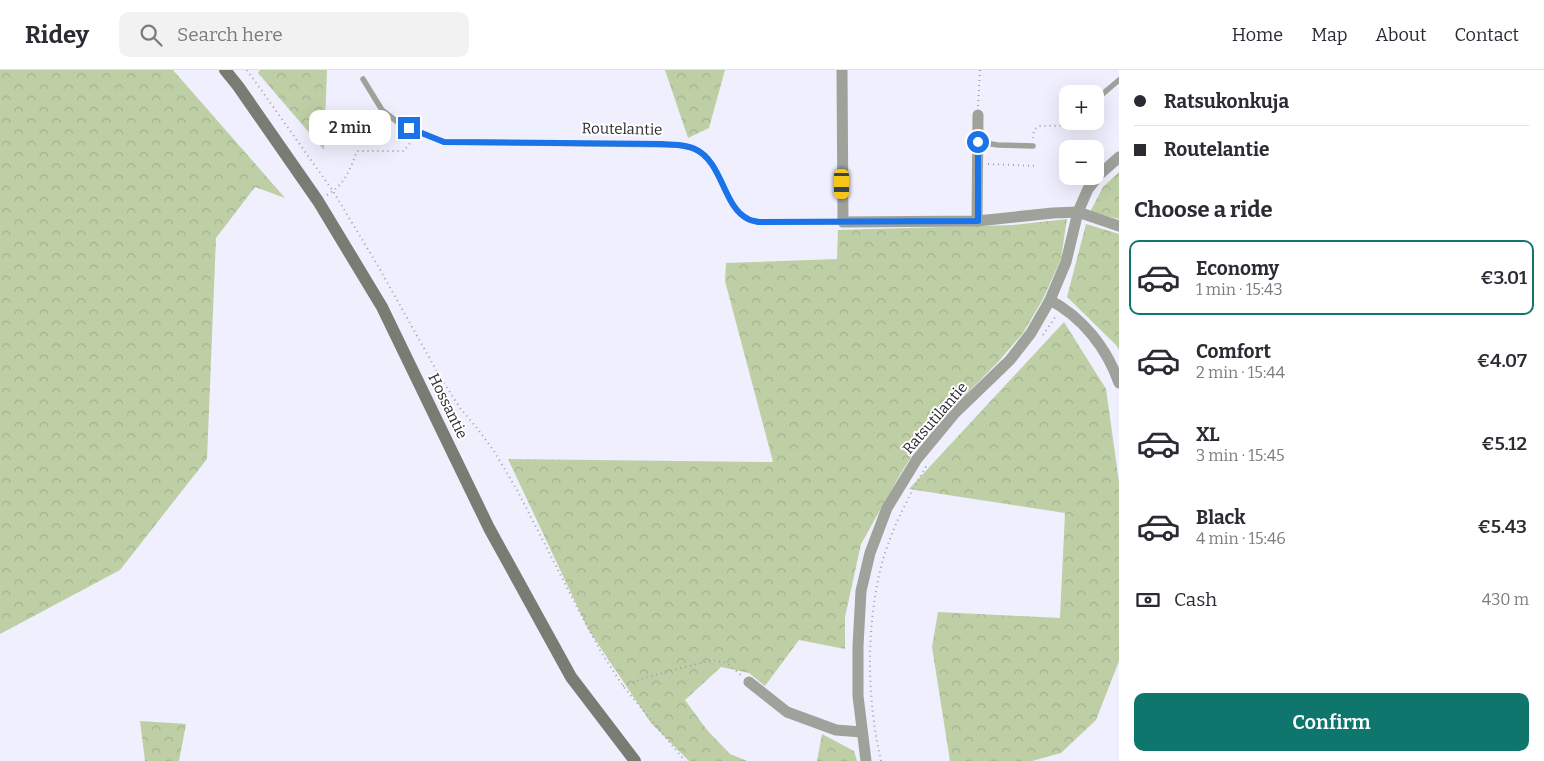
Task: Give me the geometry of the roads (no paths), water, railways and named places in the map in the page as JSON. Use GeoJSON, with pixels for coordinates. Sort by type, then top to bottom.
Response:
{"type":"FeatureCollection","features":[{"type":"Feature","properties":{"kind":"main road","name":"Hossantie"},"geometry":{"type":"LineString","coordinates":[[225,70],[244,94],[318,201],[382,307],[490,528],[571,677],[634,761]]}},
{"type":"Feature","properties":{"kind":"street"},"geometry":{"type":"LineString","coordinates":[[842,70],[842,222]]}},
{"type":"Feature","properties":{"kind":"street"},"geometry":{"type":"LineString","coordinates":[[978,115],[978,221]]}},
{"type":"Feature","properties":{"kind":"street","name":"Ratsutilantie"},"geometry":{"type":"LineString","coordinates":[[866,761],[858,696],[861,591],[870,552],[887,508],[916,459],[955,413],[1010,360],[1031,333],[1050,300],[1066,262],[1078,212],[1088,189],[1099,175],[1119,157]]}},
{"type":"Feature","properties":{"kind":"street"},"geometry":{"type":"LineString","coordinates":[[1078,212],[1119,226]]}},
{"type":"Feature","properties":{"kind":"street","name":"Routelantie"},"geometry":{"type":"LineString","coordinates":[[842,222],[978,221],[1078,212]]}},
{"type":"Feature","properties":{"kind":"street"},"geometry":{"type":"LineString","coordinates":[[1050,300],[1062,306],[1083,324],[1098,343],[1115,371],[1119,383]]}},
{"type":"Feature","properties":{"kind":"street"},"geometry":{"type":"LineString","coordinates":[[749,682],[787,712],[836,730],[862,732]]}},
{"type":"Feature","properties":{"kind":"lane","name":"Routelantie"},"geometry":{"type":"LineString","coordinates":[[363,79],[382,110],[400,124],[418,133],[444,142],[679,145],[695,149],[709,160],[720,177],[730,200],[740,214],[748,220],[759,222],[842,222]]}},
{"type":"Feature","properties":{"kind":"lane"},"geometry":{"type":"LineString","coordinates":[[1104,93],[1119,80]]}},
{"type":"Feature","properties":{"kind":"lane"},"geometry":{"type":"LineString","coordinates":[[978,142],[998,145],[1033,146]]}}]}
